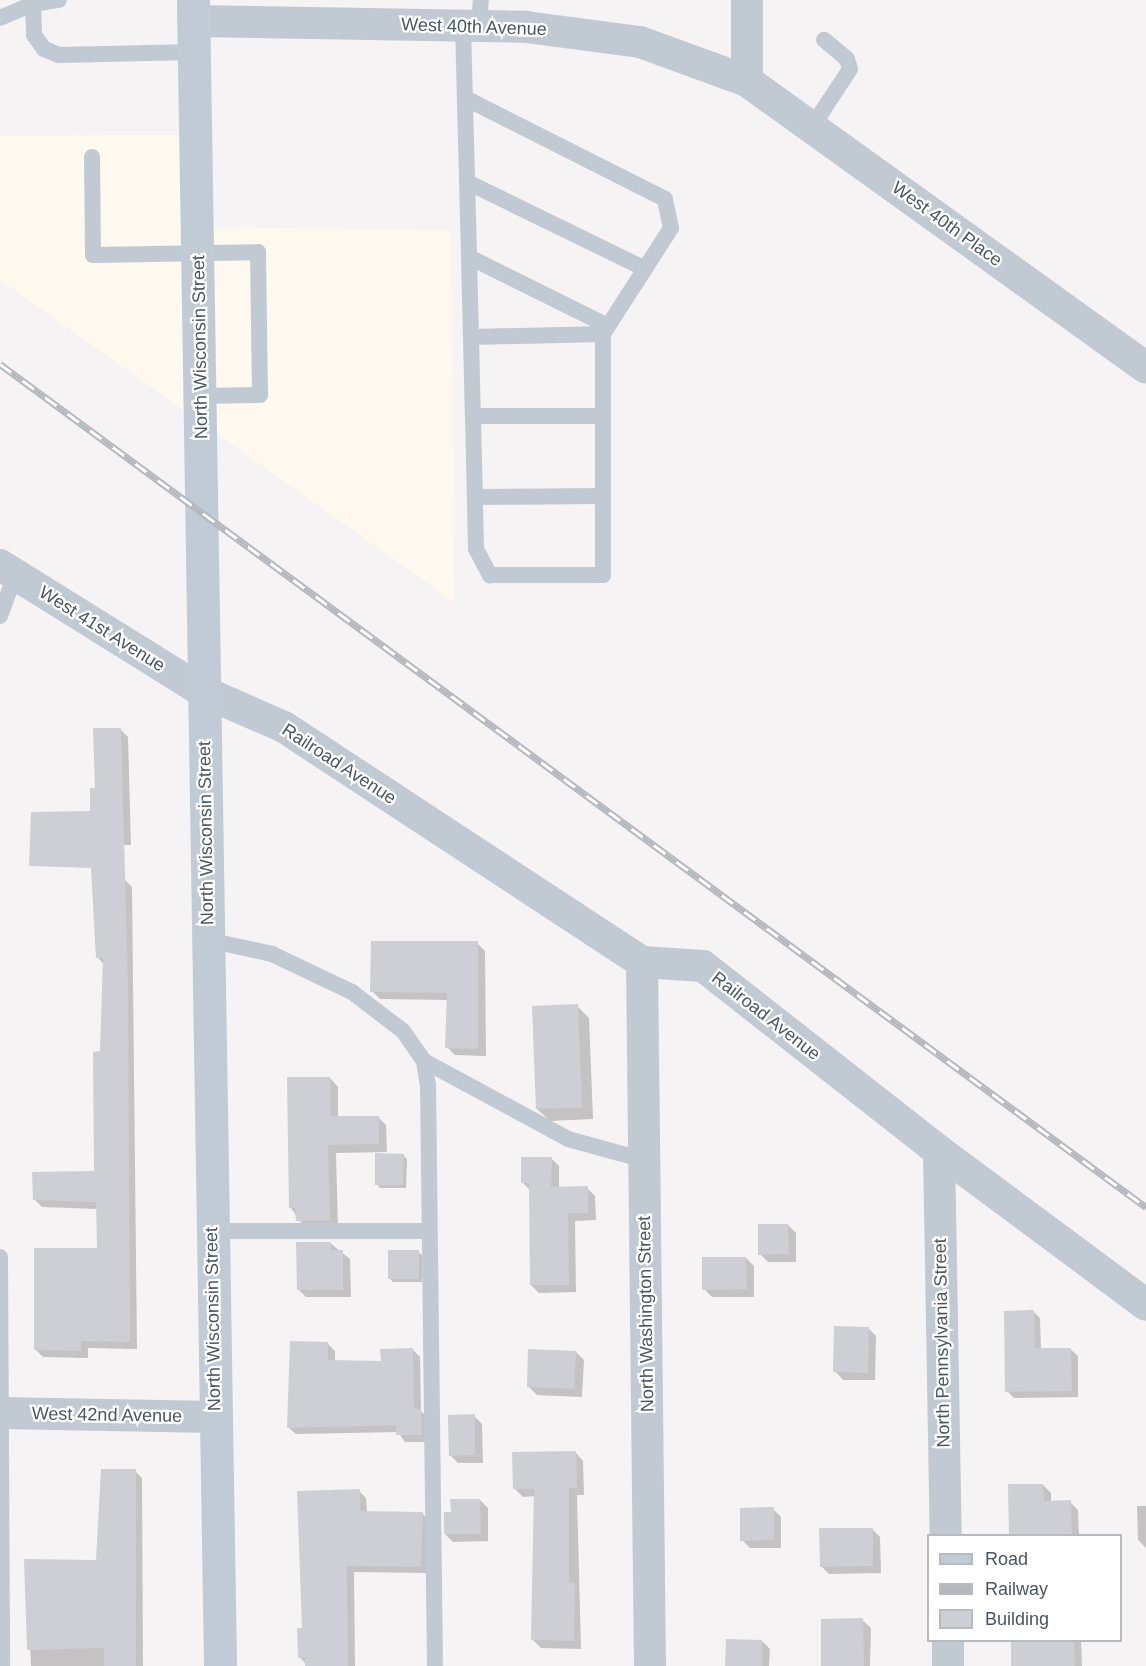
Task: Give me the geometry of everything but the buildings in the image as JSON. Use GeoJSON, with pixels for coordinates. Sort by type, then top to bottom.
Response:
{"type":"FeatureCollection","features":[{"type":"Feature","properties":{"kind":"street"},"geometry":{"type":"LineString","coordinates":[[747,0],[747,81]]}},
{"type":"Feature","properties":{"kind":"street","name":"West 40th Avenue"},"geometry":{"type":"LineString","coordinates":[[193,24],[474,17],[526,27],[640,42],[747,81]]}},
{"type":"Feature","properties":{"kind":"street","name":"North Wisconsin Street"},"geometry":{"type":"LineString","coordinates":[[193,24],[201,396],[214,1418],[220,1666]]}},
{"type":"Feature","properties":{"kind":"street","name":"West 40th Place"},"geometry":{"type":"LineString","coordinates":[[747,81],[1146,368]]}},
{"type":"Feature","properties":{"kind":"street","name":"West 41st Avenue"},"geometry":{"type":"LineString","coordinates":[[8,570],[204,692]]}},
{"type":"Feature","properties":{"kind":"street","name":"Railroad Avenue"},"geometry":{"type":"LineString","coordinates":[[204,692],[284,727],[642,962],[703,966],[939,1151],[1146,1305]]}},
{"type":"Feature","properties":{"kind":"street","name":"North Washington Street"},"geometry":{"type":"LineString","coordinates":[[642,962],[650,1666]]}},
{"type":"Feature","properties":{"kind":"street","name":"North Pennsylvania Street"},"geometry":{"type":"LineString","coordinates":[[939,1151],[946,1534]]}},
{"type":"Feature","properties":{"kind":"street","name":"West 42nd Avenue"},"geometry":{"type":"LineString","coordinates":[[2,1413],[214,1418]]}},
{"type":"Feature","properties":{"kind":"street"},"geometry":{"type":"LineString","coordinates":[[948,1642],[948,1666]]}},
{"type":"Feature","properties":{"kind":"lane"},"geometry":{"type":"LineString","coordinates":[[0,18],[33,4],[59,0]]}},
{"type":"Feature","properties":{"kind":"lane"},"geometry":{"type":"LineString","coordinates":[[33,4],[34,35],[44,49],[59,55],[193,24]]}},
{"type":"Feature","properties":{"kind":"lane"},"geometry":{"type":"LineString","coordinates":[[465,98],[665,199],[671,228],[605,330],[603,575],[490,575],[476,549],[465,98],[474,17]]}},
{"type":"Feature","properties":{"kind":"lane"},"geometry":{"type":"LineString","coordinates":[[812,128],[850,69],[847,59],[824,40]]}},
{"type":"Feature","properties":{"kind":"lane"},"geometry":{"type":"LineString","coordinates":[[92,157],[93,255],[258,252],[260,395],[201,396]]}},
{"type":"Feature","properties":{"kind":"lane"},"geometry":{"type":"LineString","coordinates":[[467,182],[645,269]]}},
{"type":"Feature","properties":{"kind":"lane"},"geometry":{"type":"LineString","coordinates":[[469,257],[605,330]]}},
{"type":"Feature","properties":{"kind":"lane"},"geometry":{"type":"LineString","coordinates":[[471,337],[605,330]]}},
{"type":"Feature","properties":{"kind":"lane"},"geometry":{"type":"LineString","coordinates":[[473,416],[603,416]]}},
{"type":"Feature","properties":{"kind":"lane"},"geometry":{"type":"LineString","coordinates":[[475,497],[603,496]]}},
{"type":"Feature","properties":{"kind":"lane"},"geometry":{"type":"LineString","coordinates":[[0,616],[8,570]]}},
{"type":"Feature","properties":{"kind":"lane"},"geometry":{"type":"LineString","coordinates":[[208,940],[272,954],[352,992],[403,1031],[424,1061],[428,1085],[427,1231],[435,1666]]}},
{"type":"Feature","properties":{"kind":"lane"},"geometry":{"type":"LineString","coordinates":[[424,1061],[568,1139],[644,1160]]}},
{"type":"Feature","properties":{"kind":"lane"},"geometry":{"type":"LineString","coordinates":[[212,1231],[427,1231]]}},
{"type":"Feature","properties":{"kind":"lane"},"geometry":{"type":"LineString","coordinates":[[0,1257],[2,1666]]}},
{"type":"Feature","properties":{"kind":"shaded area"},"geometry":{"type":"Polygon","coordinates":[[[189,135],[193,227],[451,230],[454,602],[0,280],[0,136],[189,135]]]}},
{"type":"Feature","properties":{"kind":"railway"},"geometry":{"type":"LineString","coordinates":[[0,364],[1146,1207]]}}]}
